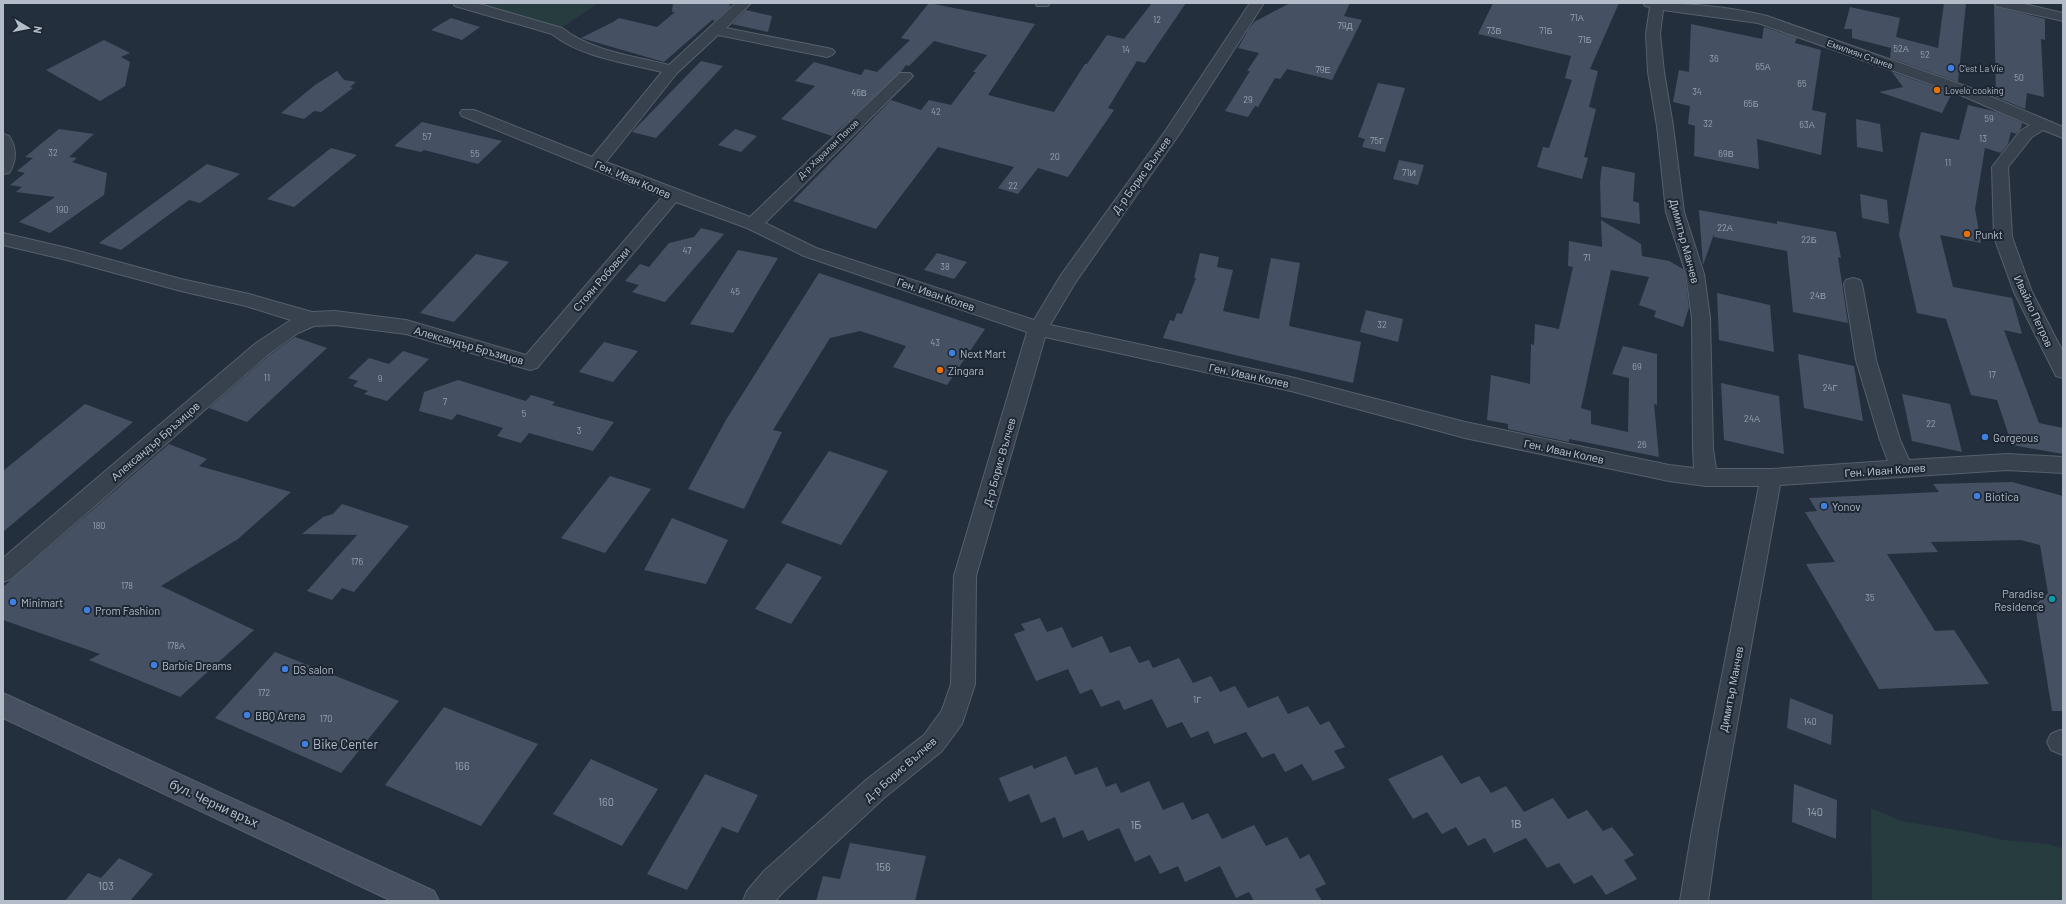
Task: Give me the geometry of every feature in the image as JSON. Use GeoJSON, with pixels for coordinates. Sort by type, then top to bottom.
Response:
{"type":"FeatureCollection","features":[{"type":"Feature","properties":{"kind":"main road","name":"бул. Черни връх"},"geometry":{"type":"LineString","coordinates":[[3,705],[424,901]]}},
{"type":"Feature","properties":{"kind":"street"},"geometry":{"type":"LineString","coordinates":[[460,3],[557,31],[568,40],[587,48],[672,70]]}},
{"type":"Feature","properties":{"kind":"street"},"geometry":{"type":"LineString","coordinates":[[596,163],[672,70],[744,3]]}},
{"type":"Feature","properties":{"kind":"street","name":"Д-р Борис Вълчев"},"geometry":{"type":"LineString","coordinates":[[757,901],[774,881],[875,789],[933,743],[952,716],[963,684],[965,576],[1038,329],[1068,279],[1172,133],[1233,42],[1257,3]]}},
{"type":"Feature","properties":{"kind":"street"},"geometry":{"type":"LineString","coordinates":[[2004,3],[2063,17]]}},
{"type":"Feature","properties":{"kind":"street","name":"Емилиян Станев"},"geometry":{"type":"LineString","coordinates":[[1654,4],[1744,9],[1775,23],[1962,90],[2063,133]]}},
{"type":"Feature","properties":{"kind":"street","name":"Димитър Манчев"},"geometry":{"type":"LineString","coordinates":[[1654,4],[1653,42],[1675,212],[1695,274],[1701,318],[1703,449],[1706,478]]}},
{"type":"Feature","properties":{"kind":"street"},"geometry":{"type":"LineString","coordinates":[[716,30],[827,52]]}},
{"type":"Feature","properties":{"kind":"street","name":"Д-р Харалан Попов"},"geometry":{"type":"LineString","coordinates":[[752,224],[905,76]]}},
{"type":"Feature","properties":{"kind":"street","name":"Ген. Иван Колев"},"geometry":{"type":"LineString","coordinates":[[468,113],[596,163],[673,196],[752,224],[810,252],[1038,329],[1291,384],[1465,430],[1669,473],[1706,478],[1772,477],[2007,462],[2063,465]]}},
{"type":"Feature","properties":{"kind":"street","name":"Ивайло Петров"},"geometry":{"type":"LineString","coordinates":[[2042,124],[2026,134],[2000,167],[2003,237],[2023,292],[2063,371]]}},
{"type":"Feature","properties":{"kind":"street"},"geometry":{"type":"LineString","coordinates":[[3,139],[8,149],[8,159],[3,169]]}},
{"type":"Feature","properties":{"kind":"street","name":"Стоян Робовски"},"geometry":{"type":"LineString","coordinates":[[530,363],[673,196]]}},
{"type":"Feature","properties":{"kind":"street","name":"Александър Бръзицов"},"geometry":{"type":"LineString","coordinates":[[3,239],[67,254],[181,285],[250,300],[287,313],[312,319],[335,318],[356,322],[395,325],[530,363]]}},
{"type":"Feature","properties":{"kind":"street"},"geometry":{"type":"LineString","coordinates":[[1853,284],[1866,360],[1890,440],[1902,469]]}},
{"type":"Feature","properties":{"kind":"street","name":"Александър Бръзицов"},"geometry":{"type":"LineString","coordinates":[[3,572],[263,348],[291,328],[312,319]]}},
{"type":"Feature","properties":{"kind":"street","name":"Димитър Манчев"},"geometry":{"type":"LineString","coordinates":[[1694,901],[1707,822],[1772,477]]}},
{"type":"Feature","properties":{"kind":"green space"},"geometry":{"type":"Polygon","coordinates":[[[460,3],[598,3],[557,31],[460,3]]]}},
{"type":"Feature","properties":{"kind":"green space"},"geometry":{"type":"Polygon","coordinates":[[[1871,808],[1901,821],[1969,832],[2003,840],[2048,844],[2063,849],[2063,901],[1878,901],[1872,899],[1871,808]]]}},
{"type":"Feature","properties":{"kind":"building"},"geometry":{"type":"Polygon","coordinates":[[[673,3],[731,3],[729,5],[731,6],[715,21],[712,20],[664,62],[581,38],[619,18],[657,27],[675,12],[672,12],[673,3]]]}},
{"type":"Feature","properties":{"kind":"building"},"geometry":{"type":"Polygon","coordinates":[[[929,3],[1035,24],[988,95],[1054,112],[1085,64],[1087,64],[1107,35],[1124,39],[1152,3],[1186,3],[1145,63],[1137,61],[1108,108],[1114,110],[1068,177],[1038,168],[1018,194],[998,188],[1014,167],[938,147],[876,229],[793,201],[891,100],[921,110],[929,100],[951,105],[976,72],[973,72],[987,55],[934,41],[909,66],[906,65],[901,72],[832,136],[781,119],[815,86],[795,81],[814,62],[861,75],[865,69],[877,72],[910,40],[901,38],[929,3]]]}},
{"type":"Feature","properties":{"kind":"building"},"geometry":{"type":"Polygon","coordinates":[[[1290,3],[1350,3],[1344,16],[1362,20],[1332,80],[1287,69],[1280,79],[1275,78],[1258,107],[1255,106],[1248,117],[1225,111],[1250,71],[1247,71],[1259,53],[1238,48],[1248,30],[1254,22],[1290,3]]]}},
{"type":"Feature","properties":{"kind":"building"},"geometry":{"type":"Polygon","coordinates":[[[1493,3],[1619,3],[1590,69],[1598,71],[1589,107],[1596,109],[1584,157],[1588,158],[1582,179],[1537,167],[1543,147],[1549,148],[1572,80],[1565,78],[1571,56],[1478,34],[1493,3]]]}},
{"type":"Feature","properties":{"kind":"building"},"geometry":{"type":"Polygon","coordinates":[[[1944,3],[1966,3],[1958,82],[1890,58],[1891,48],[1852,38],[1852,29],[1844,29],[1850,7],[1900,18],[1896,37],[1938,48],[1944,3]]]}},
{"type":"Feature","properties":{"kind":"building"},"geometry":{"type":"Polygon","coordinates":[[[1994,6],[2045,19],[2045,40],[2041,39],[2044,97],[2027,93],[2025,109],[1996,97],[1994,6]]]}},
{"type":"Feature","properties":{"kind":"building"},"geometry":{"type":"Polygon","coordinates":[[[746,10],[772,16],[768,32],[732,24],[746,10]]]}},
{"type":"Feature","properties":{"kind":"building"},"geometry":{"type":"Polygon","coordinates":[[[451,18],[480,27],[462,40],[431,30],[451,18]]]}},
{"type":"Feature","properties":{"kind":"building"},"geometry":{"type":"Polygon","coordinates":[[[1691,24],[1762,39],[1764,27],[1797,38],[1795,43],[1821,50],[1812,110],[1826,113],[1821,155],[1757,139],[1759,169],[1694,156],[1695,126],[1688,124],[1690,106],[1673,102],[1679,70],[1689,72],[1691,24]]]}},
{"type":"Feature","properties":{"kind":"building"},"geometry":{"type":"Polygon","coordinates":[[[104,40],[130,53],[121,57],[130,62],[125,86],[100,101],[46,70],[104,40]]]}},
{"type":"Feature","properties":{"kind":"building"},"geometry":{"type":"Polygon","coordinates":[[[701,61],[723,66],[656,138],[632,132],[701,61]]]}},
{"type":"Feature","properties":{"kind":"building"},"geometry":{"type":"Polygon","coordinates":[[[337,71],[344,80],[356,82],[350,87],[353,88],[321,112],[314,111],[304,119],[281,113],[315,85],[337,71]]]}},
{"type":"Feature","properties":{"kind":"building"},"geometry":{"type":"Polygon","coordinates":[[[1892,72],[1952,93],[1942,113],[1879,92],[1903,87],[1892,72]]]}},
{"type":"Feature","properties":{"kind":"building"},"geometry":{"type":"Polygon","coordinates":[[[1378,83],[1405,88],[1385,152],[1362,147],[1365,139],[1358,137],[1378,83]]]}},
{"type":"Feature","properties":{"kind":"building"},"geometry":{"type":"Polygon","coordinates":[[[1968,105],[1997,112],[2022,123],[2021,128],[2016,134],[2011,132],[2008,144],[2001,153],[1985,148],[1975,209],[1981,243],[1940,235],[1953,287],[2012,298],[2022,334],[2004,330],[2039,423],[2063,428],[2063,454],[2012,445],[1997,400],[1971,395],[1946,319],[1917,313],[1899,234],[1921,132],[1959,140],[1968,105]]]}},
{"type":"Feature","properties":{"kind":"building"},"geometry":{"type":"Polygon","coordinates":[[[1856,119],[1880,124],[1883,152],[1857,147],[1856,119]]]}},
{"type":"Feature","properties":{"kind":"building"},"geometry":{"type":"Polygon","coordinates":[[[422,122],[502,141],[478,164],[424,150],[421,152],[394,146],[422,122]]]}},
{"type":"Feature","properties":{"kind":"building"},"geometry":{"type":"Polygon","coordinates":[[[59,129],[94,134],[69,157],[77,158],[72,162],[107,173],[104,195],[50,233],[19,222],[55,197],[16,192],[22,187],[10,185],[25,173],[17,171],[33,158],[25,157],[59,129]]]}},
{"type":"Feature","properties":{"kind":"building"},"geometry":{"type":"Polygon","coordinates":[[[735,129],[757,136],[741,152],[718,145],[735,129]]]}},
{"type":"Feature","properties":{"kind":"building"},"geometry":{"type":"Polygon","coordinates":[[[331,148],[357,155],[294,207],[267,199],[331,148]]]}},
{"type":"Feature","properties":{"kind":"building"},"geometry":{"type":"Polygon","coordinates":[[[1399,160],[1424,165],[1418,185],[1393,179],[1399,160]]]}},
{"type":"Feature","properties":{"kind":"building"},"geometry":{"type":"Polygon","coordinates":[[[207,164],[240,174],[200,203],[189,200],[121,250],[99,243],[207,164]]]}},
{"type":"Feature","properties":{"kind":"building"},"geometry":{"type":"Polygon","coordinates":[[[1602,166],[1635,173],[1633,201],[1639,203],[1640,224],[1601,217],[1600,182],[1602,166]]]}},
{"type":"Feature","properties":{"kind":"building"},"geometry":{"type":"Polygon","coordinates":[[[1860,194],[1887,200],[1889,224],[1862,218],[1860,194]]]}},
{"type":"Feature","properties":{"kind":"building"},"geometry":{"type":"Polygon","coordinates":[[[1699,210],[1777,224],[1777,221],[1836,232],[1841,258],[1838,257],[1848,323],[1793,312],[1787,251],[1714,237],[1714,234],[1703,265],[1699,210]]]}},
{"type":"Feature","properties":{"kind":"building"},"geometry":{"type":"Polygon","coordinates":[[[1601,220],[1641,244],[1642,256],[1669,261],[1683,269],[1685,274],[1689,307],[1683,327],[1654,317],[1656,311],[1639,305],[1649,277],[1611,270],[1581,408],[1591,411],[1591,424],[1628,432],[1629,378],[1612,374],[1623,346],[1657,354],[1657,405],[1654,404],[1659,457],[1569,439],[1569,442],[1508,429],[1508,424],[1487,420],[1491,375],[1530,384],[1531,344],[1534,345],[1535,324],[1559,329],[1573,267],[1568,266],[1569,241],[1602,247],[1601,220]]]}},
{"type":"Feature","properties":{"kind":"building"},"geometry":{"type":"Polygon","coordinates":[[[701,228],[724,234],[665,302],[632,292],[639,285],[625,281],[640,264],[649,267],[669,243],[694,237],[701,228]]]}},
{"type":"Feature","properties":{"kind":"building"},"geometry":{"type":"Polygon","coordinates":[[[738,250],[778,258],[733,333],[690,324],[738,250]]]}},
{"type":"Feature","properties":{"kind":"building"},"geometry":{"type":"Polygon","coordinates":[[[937,253],[967,262],[954,279],[924,270],[937,253]]]}},
{"type":"Feature","properties":{"kind":"building"},"geometry":{"type":"Polygon","coordinates":[[[1200,253],[1219,257],[1217,267],[1233,270],[1223,311],[1259,319],[1271,258],[1300,263],[1289,326],[1361,342],[1353,383],[1163,338],[1170,320],[1174,321],[1177,313],[1182,314],[1196,278],[1194,278],[1200,253]]]}},
{"type":"Feature","properties":{"kind":"building"},"geometry":{"type":"Polygon","coordinates":[[[476,254],[509,262],[454,322],[420,313],[476,254]]]}},
{"type":"Feature","properties":{"kind":"building"},"geometry":{"type":"Polygon","coordinates":[[[819,273],[985,329],[947,385],[893,367],[906,346],[860,331],[830,338],[773,430],[782,432],[744,509],[688,489],[726,420],[819,273]]]}},
{"type":"Feature","properties":{"kind":"building"},"geometry":{"type":"Polygon","coordinates":[[[1717,293],[1770,305],[1774,352],[1719,340],[1717,293]]]}},
{"type":"Feature","properties":{"kind":"building"},"geometry":{"type":"Polygon","coordinates":[[[1366,310],[1403,319],[1398,342],[1360,332],[1366,310]]]}},
{"type":"Feature","properties":{"kind":"building"},"geometry":{"type":"Polygon","coordinates":[[[295,337],[327,348],[247,422],[209,408],[271,354],[295,337]]]}},
{"type":"Feature","properties":{"kind":"building"},"geometry":{"type":"Polygon","coordinates":[[[604,342],[638,351],[613,382],[579,372],[604,342]]]}},
{"type":"Feature","properties":{"kind":"building"},"geometry":{"type":"Polygon","coordinates":[[[403,351],[429,359],[387,401],[364,394],[368,391],[353,386],[358,381],[348,378],[369,358],[389,364],[403,351]]]}},
{"type":"Feature","properties":{"kind":"building"},"geometry":{"type":"Polygon","coordinates":[[[1798,354],[1854,366],[1863,421],[1804,408],[1798,354]]]}},
{"type":"Feature","properties":{"kind":"building"},"geometry":{"type":"Polygon","coordinates":[[[458,380],[526,401],[531,395],[555,402],[552,405],[614,422],[593,451],[529,433],[521,443],[497,436],[503,428],[457,414],[452,420],[419,411],[424,392],[458,380]]]}},
{"type":"Feature","properties":{"kind":"building"},"geometry":{"type":"Polygon","coordinates":[[[1721,383],[1779,396],[1784,454],[1724,440],[1721,383]]]}},
{"type":"Feature","properties":{"kind":"building"},"geometry":{"type":"Polygon","coordinates":[[[1902,394],[1950,404],[1962,452],[1912,441],[1902,394]]]}},
{"type":"Feature","properties":{"kind":"building"},"geometry":{"type":"Polygon","coordinates":[[[85,404],[133,422],[3,532],[3,471],[85,404]]]}},
{"type":"Feature","properties":{"kind":"building"},"geometry":{"type":"Polygon","coordinates":[[[169,444],[207,459],[199,466],[291,492],[238,539],[161,586],[254,630],[180,697],[89,660],[100,654],[3,620],[3,587],[169,444]]]}},
{"type":"Feature","properties":{"kind":"building"},"geometry":{"type":"Polygon","coordinates":[[[829,451],[888,471],[841,545],[781,523],[829,451]]]}},
{"type":"Feature","properties":{"kind":"building"},"geometry":{"type":"Polygon","coordinates":[[[610,476],[651,489],[605,553],[561,538],[610,476]]]}},
{"type":"Feature","properties":{"kind":"building"},"geometry":{"type":"Polygon","coordinates":[[[2012,482],[2063,496],[2063,711],[2052,711],[2035,605],[2048,593],[2040,545],[2021,540],[1931,542],[1938,552],[1887,554],[1935,631],[1954,630],[1989,684],[1879,689],[1806,564],[1835,562],[1805,512],[1817,511],[1809,498],[1939,492],[1933,484],[2012,482]]]}},
{"type":"Feature","properties":{"kind":"building"},"geometry":{"type":"Polygon","coordinates":[[[342,504],[409,526],[354,592],[342,588],[332,600],[307,591],[357,535],[302,534],[323,517],[333,514],[342,504]]]}},
{"type":"Feature","properties":{"kind":"building"},"geometry":{"type":"Polygon","coordinates":[[[672,518],[728,540],[706,584],[644,570],[672,518]]]}},
{"type":"Feature","properties":{"kind":"building"},"geometry":{"type":"Polygon","coordinates":[[[787,563],[822,577],[791,624],[755,609],[787,563]]]}},
{"type":"Feature","properties":{"kind":"building"},"geometry":{"type":"Polygon","coordinates":[[[1040,618],[1047,632],[1062,627],[1072,648],[1102,636],[1110,653],[1130,646],[1139,663],[1149,660],[1153,668],[1179,658],[1193,683],[1211,676],[1220,692],[1235,686],[1248,708],[1278,696],[1288,714],[1308,706],[1320,725],[1329,721],[1345,747],[1334,751],[1345,768],[1313,781],[1302,764],[1285,772],[1274,753],[1262,758],[1246,732],[1214,744],[1208,731],[1191,738],[1182,722],[1167,728],[1152,699],[1124,710],[1119,700],[1101,707],[1092,689],[1080,694],[1068,669],[1036,681],[1014,634],[1025,630],[1021,624],[1040,618]]]}},
{"type":"Feature","properties":{"kind":"building"},"geometry":{"type":"Polygon","coordinates":[[[275,652],[399,701],[341,773],[215,718],[275,652]]]}},
{"type":"Feature","properties":{"kind":"building"},"geometry":{"type":"Polygon","coordinates":[[[1790,698],[1833,715],[1831,745],[1787,728],[1790,698]]]}},
{"type":"Feature","properties":{"kind":"building"},"geometry":{"type":"Polygon","coordinates":[[[444,707],[538,744],[481,826],[385,785],[444,707]]]}},
{"type":"Feature","properties":{"kind":"building"},"geometry":{"type":"Polygon","coordinates":[[[1442,755],[1461,784],[1479,776],[1491,793],[1506,786],[1524,812],[1553,798],[1568,819],[1587,810],[1603,831],[1612,827],[1634,855],[1624,860],[1637,879],[1606,895],[1592,875],[1574,884],[1559,863],[1547,868],[1526,838],[1494,853],[1485,838],[1468,846],[1456,827],[1442,834],[1427,812],[1413,819],[1388,779],[1442,755]]]}},
{"type":"Feature","properties":{"kind":"building"},"geometry":{"type":"Polygon","coordinates":[[[1066,756],[1075,775],[1097,767],[1106,787],[1116,783],[1121,793],[1149,781],[1163,810],[1183,802],[1192,820],[1208,813],[1222,839],[1254,825],[1266,846],[1287,837],[1300,859],[1309,854],[1326,884],[1315,889],[1322,901],[1254,901],[1249,892],[1236,898],[1220,866],[1185,882],[1178,866],[1160,874],[1150,855],[1135,862],[1119,828],[1088,841],[1083,830],[1063,838],[1055,817],[1041,823],[1029,794],[1009,802],[999,778],[1032,765],[1034,769],[1066,756]]]}},
{"type":"Feature","properties":{"kind":"building"},"geometry":{"type":"Polygon","coordinates":[[[591,759],[658,789],[622,846],[553,814],[591,759]]]}},
{"type":"Feature","properties":{"kind":"building"},"geometry":{"type":"Polygon","coordinates":[[[705,774],[758,795],[738,833],[722,827],[687,890],[647,874],[705,774]]]}},
{"type":"Feature","properties":{"kind":"building"},"geometry":{"type":"Polygon","coordinates":[[[1794,784],[1837,800],[1836,839],[1792,822],[1794,784]]]}},
{"type":"Feature","properties":{"kind":"building"},"geometry":{"type":"Polygon","coordinates":[[[850,843],[926,856],[915,901],[816,901],[823,876],[840,879],[850,843]]]}},
{"type":"Feature","properties":{"kind":"building"},"geometry":{"type":"Polygon","coordinates":[[[119,858],[153,874],[130,901],[65,901],[88,873],[101,878],[119,858]]]}},
{"type":"Feature","properties":{"kind":"place","name":"C'est La Vie"},"geometry":{"type":"Point","coordinates":[1951,68]}},
{"type":"Feature","properties":{"kind":"place","name":"Lovelo cooking"},"geometry":{"type":"Point","coordinates":[1937,90]}},
{"type":"Feature","properties":{"kind":"place","name":"Punkt"},"geometry":{"type":"Point","coordinates":[1967,234]}},
{"type":"Feature","properties":{"kind":"place","name":"Next Mart"},"geometry":{"type":"Point","coordinates":[952,353]}},
{"type":"Feature","properties":{"kind":"place","name":"Zingara"},"geometry":{"type":"Point","coordinates":[940,370]}},
{"type":"Feature","properties":{"kind":"place","name":"Gorgeous"},"geometry":{"type":"Point","coordinates":[1985,437]}},
{"type":"Feature","properties":{"kind":"place","name":"Biotica"},"geometry":{"type":"Point","coordinates":[1977,496]}},
{"type":"Feature","properties":{"kind":"place","name":"Yonov"},"geometry":{"type":"Point","coordinates":[1824,506]}},
{"type":"Feature","properties":{"kind":"place","name":"Paradise Residence"},"geometry":{"type":"Point","coordinates":[2052,599]}},
{"type":"Feature","properties":{"kind":"place","name":"Minimart"},"geometry":{"type":"Point","coordinates":[13,602]}},
{"type":"Feature","properties":{"kind":"place","name":"Prom Fashion"},"geometry":{"type":"Point","coordinates":[87,610]}},
{"type":"Feature","properties":{"kind":"place","name":"Barbie Dreams"},"geometry":{"type":"Point","coordinates":[154,665]}},
{"type":"Feature","properties":{"kind":"place","name":"DS salon"},"geometry":{"type":"Point","coordinates":[285,669]}},
{"type":"Feature","properties":{"kind":"place","name":"BBQ Arena"},"geometry":{"type":"Point","coordinates":[247,715]}},
{"type":"Feature","properties":{"kind":"place","name":"Bike Center"},"geometry":{"type":"Point","coordinates":[305,744]}}]}
